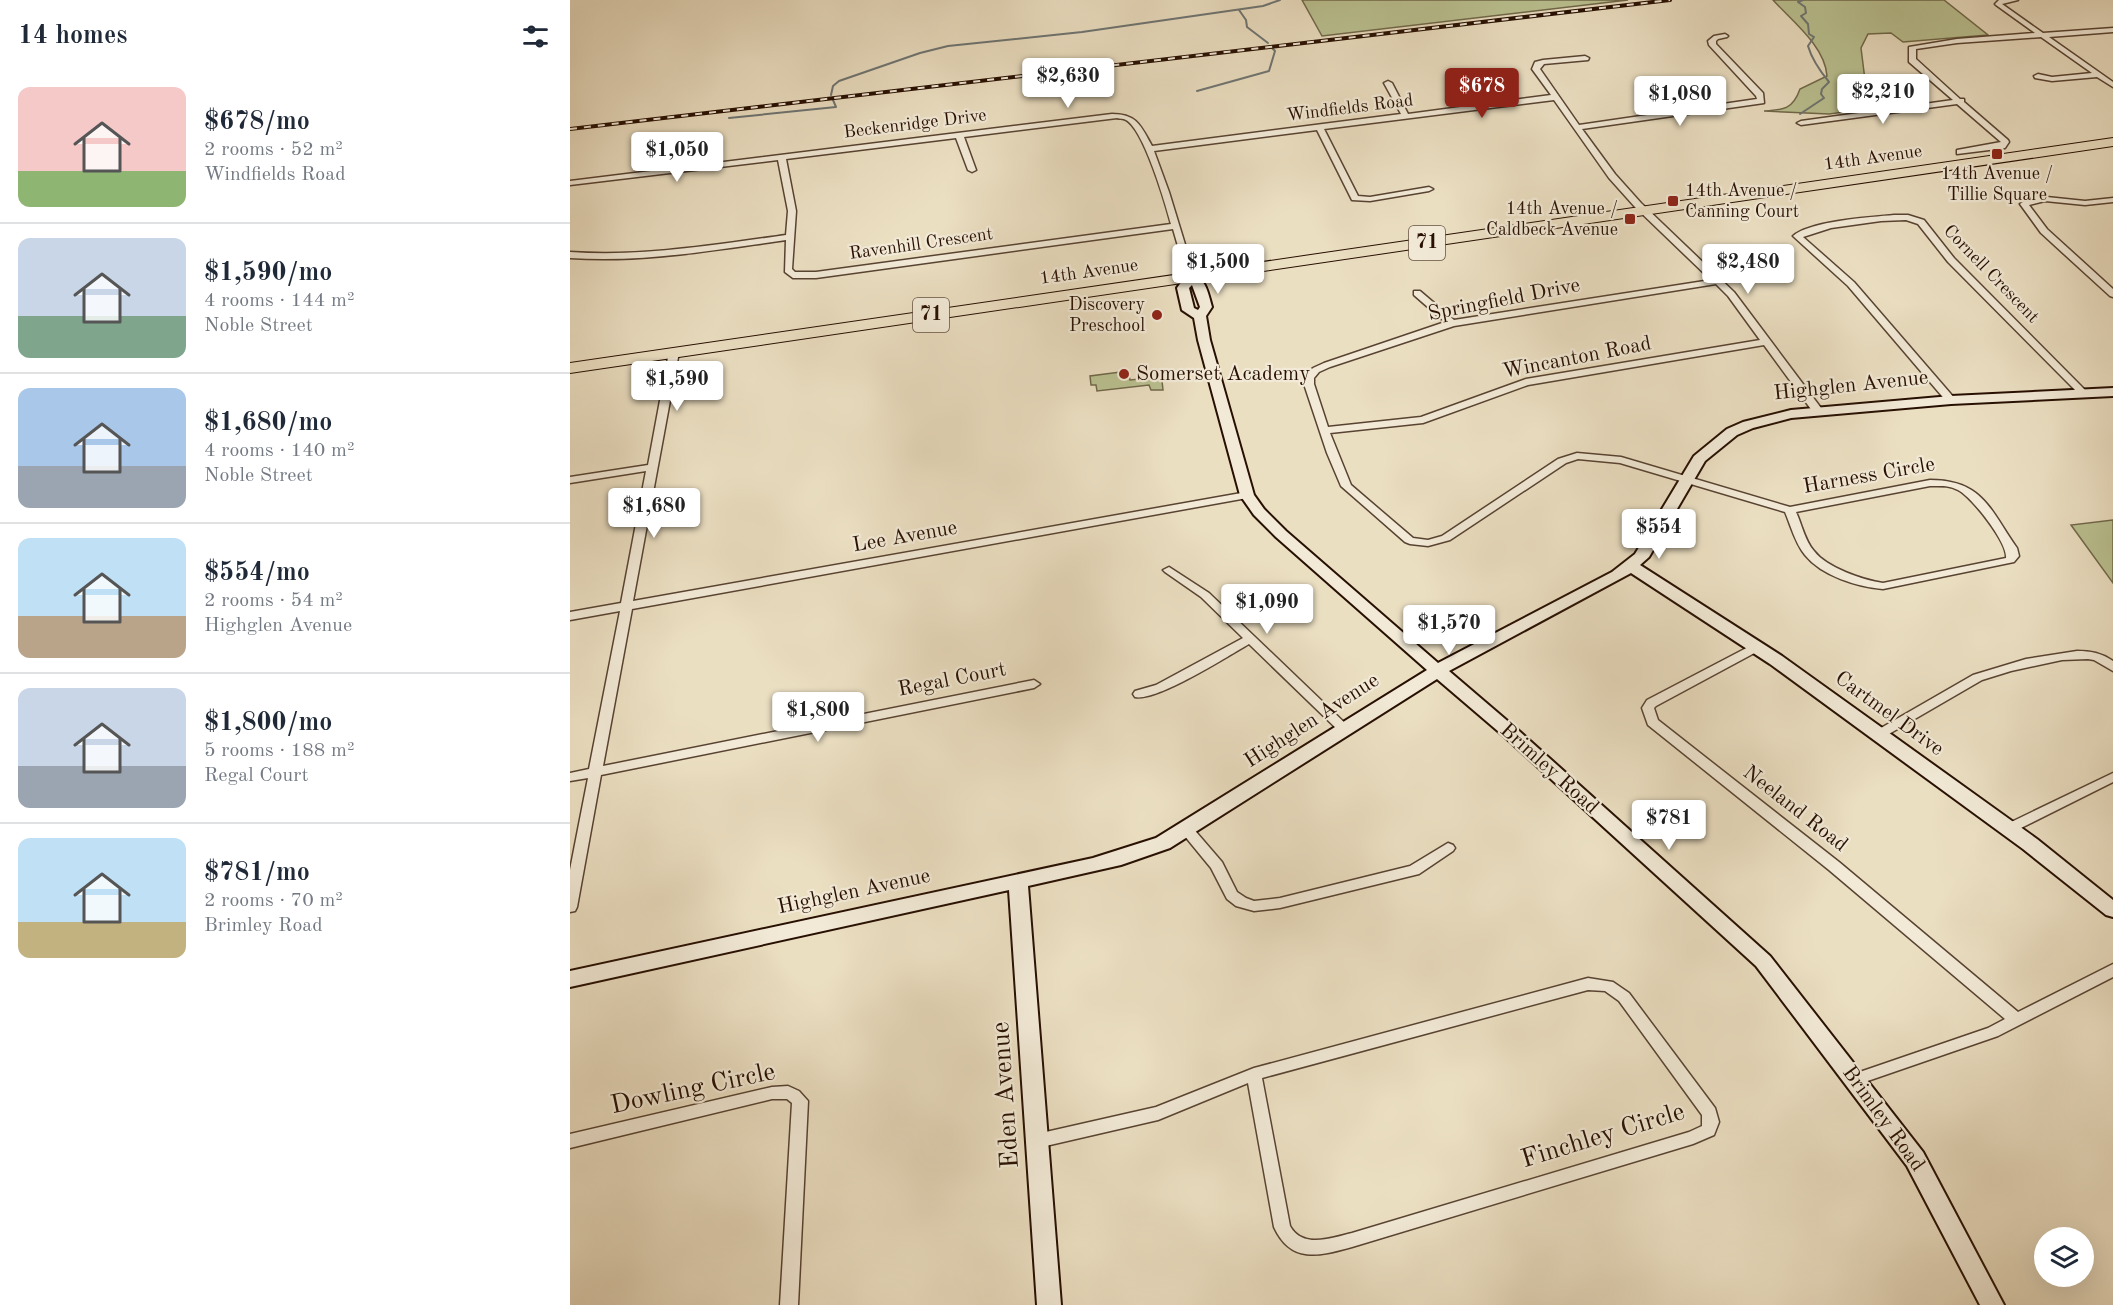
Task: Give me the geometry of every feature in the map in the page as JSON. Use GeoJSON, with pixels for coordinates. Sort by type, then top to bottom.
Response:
{"type":"FeatureCollection","features":[{"type":"Feature","properties":{"kind":"main road","name":"14th Avenue"},"geometry":{"type":"LineString","coordinates":[[570,368],[2113,142]]}},
{"type":"Feature","properties":{"kind":"street"},"geometry":{"type":"LineString","coordinates":[[2015,0],[2002,1],[1998,4],[2113,85]]}},
{"type":"Feature","properties":{"kind":"street"},"geometry":{"type":"LineString","coordinates":[[1960,152],[2002,146],[2005,142],[1912,60],[1913,47],[2113,30]]}},
{"type":"Feature","properties":{"kind":"street"},"geometry":{"type":"LineString","coordinates":[[1578,128],[1761,101],[1760,95],[1713,45],[1712,41],[1725,36]]}},
{"type":"Feature","properties":{"kind":"street"},"geometry":{"type":"LineString","coordinates":[[1585,58],[1543,62],[1536,66],[1612,176],[1715,282],[1731,294],[1817,410]]}},
{"type":"Feature","properties":{"kind":"street"},"geometry":{"type":"LineString","coordinates":[[2038,76],[2052,79],[2099,75]]}},
{"type":"Feature","properties":{"kind":"street"},"geometry":{"type":"LineString","coordinates":[[1388,83],[1406,116]]}},
{"type":"Feature","properties":{"kind":"street","name":"Windfields Road"},"geometry":{"type":"LineString","coordinates":[[1148,149],[1556,97]]}},
{"type":"Feature","properties":{"kind":"street"},"geometry":{"type":"LineString","coordinates":[[1801,123],[1961,102]]}},
{"type":"Feature","properties":{"kind":"street","name":"Beckenridge Drive"},"geometry":{"type":"LineString","coordinates":[[570,183],[1118,116],[1133,122],[1160,175],[1191,277]]}},
{"type":"Feature","properties":{"kind":"street"},"geometry":{"type":"LineString","coordinates":[[1319,127],[1353,196],[1357,199],[1429,189]]}},
{"type":"Feature","properties":{"kind":"street"},"geometry":{"type":"LineString","coordinates":[[959,135],[972,170]]}},
{"type":"Feature","properties":{"kind":"street"},"geometry":{"type":"LineString","coordinates":[[1971,151],[1984,162]]}},
{"type":"Feature","properties":{"kind":"street","name":"Ravenhill Crescent"},"geometry":{"type":"LineString","coordinates":[[782,157],[792,211],[789,273],[804,277],[1175,226]]}},
{"type":"Feature","properties":{"kind":"street"},"geometry":{"type":"LineString","coordinates":[[2113,200],[2085,203],[2042,199],[2031,200],[2024,204],[2043,231],[2113,294]]}},
{"type":"Feature","properties":{"kind":"street","name":"Cornell Crescent"},"geometry":{"type":"LineString","coordinates":[[1951,400],[1851,284],[1797,236],[1802,232],[1816,229],[1896,217],[1921,222],[1952,260],[2084,394]]}},
{"type":"Feature","properties":{"kind":"street"},"geometry":{"type":"LineString","coordinates":[[570,255],[611,258],[650,255],[790,237]]}},
{"type":"Feature","properties":{"kind":"street","name":"Brimley Road"},"geometry":{"type":"LineString","coordinates":[[1191,277],[1183,288],[1188,310],[1200,316],[1204,340],[1247,495],[1259,512],[1328,577],[1438,670],[1754,951],[1856,1079],[1915,1159],[1992,1305]]}},
{"type":"Feature","properties":{"kind":"street","name":"Springfield Drive"},"geometry":{"type":"LineString","coordinates":[[1688,478],[1607,457],[1568,458],[1446,538],[1434,543],[1416,544],[1346,486],[1332,453],[1309,384],[1309,377],[1316,370],[1452,323],[1715,282]]}},
{"type":"Feature","properties":{"kind":"street"},"geometry":{"type":"LineString","coordinates":[[1417,293],[1452,323]]}},
{"type":"Feature","properties":{"kind":"street","name":"Wincanton Road"},"geometry":{"type":"LineString","coordinates":[[1325,430],[1423,420],[1517,384],[1767,342]]}},
{"type":"Feature","properties":{"kind":"street"},"geometry":{"type":"LineString","coordinates":[[570,907],[674,352]]}},
{"type":"Feature","properties":{"kind":"street","name":"Highglen Avenue"},"geometry":{"type":"LineString","coordinates":[[570,979],[1121,858],[1163,843],[1438,670],[1606,583],[1631,566],[1652,541],[1699,459],[1732,432],[1767,419],[1817,410],[1951,400],[2113,392]]}},
{"type":"Feature","properties":{"kind":"street"},"geometry":{"type":"LineString","coordinates":[[570,480],[652,467]]}},
{"type":"Feature","properties":{"kind":"street","name":"Harness Circle"},"geometry":{"type":"LineString","coordinates":[[1688,478],[1790,510],[1930,483],[1953,482],[1970,491],[1977,499],[2011,548],[2013,556],[2010,560],[1997,564],[1884,586],[1867,585],[1857,582],[1810,553],[1790,510]]}},
{"type":"Feature","properties":{"kind":"street","name":"Lee Avenue"},"geometry":{"type":"LineString","coordinates":[[570,616],[1247,495]]}},
{"type":"Feature","properties":{"kind":"street","name":"Cartmel Drive"},"geometry":{"type":"LineString","coordinates":[[1631,566],[1756,646],[2008,829],[2113,910]]}},
{"type":"Feature","properties":{"kind":"street"},"geometry":{"type":"LineString","coordinates":[[1169,570],[1205,595],[1344,729]]}},
{"type":"Feature","properties":{"kind":"street"},"geometry":{"type":"LineString","coordinates":[[1139,694],[1160,688],[1250,639]]}},
{"type":"Feature","properties":{"kind":"street","name":"Neeland Road"},"geometry":{"type":"LineString","coordinates":[[1756,646],[1651,703],[1648,708],[1652,722],[1843,873],[2017,1020]]}},
{"type":"Feature","properties":{"kind":"street"},"geometry":{"type":"LineString","coordinates":[[1878,735],[1977,676],[1999,669],[2081,655],[2099,657],[2113,667]]}},
{"type":"Feature","properties":{"kind":"street","name":"Regal Court"},"geometry":{"type":"LineString","coordinates":[[570,777],[1034,684]]}},
{"type":"Feature","properties":{"kind":"street"},"geometry":{"type":"LineString","coordinates":[[2008,829],[2113,777]]}},
{"type":"Feature","properties":{"kind":"street"},"geometry":{"type":"LineString","coordinates":[[1186,829],[1217,865],[1232,895],[1240,902],[1254,906],[1274,905],[1414,870],[1448,848]]}},
{"type":"Feature","properties":{"kind":"street","name":"Eden Avenue"},"geometry":{"type":"LineString","coordinates":[[1018,881],[1049,1305]]}},
{"type":"Feature","properties":{"kind":"street"},"geometry":{"type":"LineString","coordinates":[[1856,1079],[1993,1032],[2113,970]]}},
{"type":"Feature","properties":{"kind":"street","name":"Finchley Circle"},"geometry":{"type":"LineString","coordinates":[[1037,1141],[1158,1113],[1254,1074],[1588,984],[1608,985],[1617,989],[1709,1113],[1711,1122],[1708,1130],[1693,1137],[1352,1240],[1323,1247],[1299,1246],[1287,1239],[1282,1227],[1254,1074]]}},
{"type":"Feature","properties":{"kind":"street","name":"Dowling Circle"},"geometry":{"type":"LineString","coordinates":[[570,1141],[772,1093],[785,1091],[795,1095],[800,1101],[789,1305]]}},
{"type":"Feature","properties":{"kind":"green space"},"geometry":{"type":"Polygon","coordinates":[[[1302,0],[1628,0],[1322,36],[1302,0]]]}},
{"type":"Feature","properties":{"kind":"green space"},"geometry":{"type":"Polygon","coordinates":[[[1773,0],[1944,0],[1988,35],[1903,42],[1891,33],[1868,34],[1861,48],[1866,88],[1883,107],[1829,114],[1764,111],[1787,107],[1794,101],[1800,89],[1827,76],[1825,65],[1814,44],[1773,0]]]}},
{"type":"Feature","properties":{"kind":"green space"},"geometry":{"type":"Polygon","coordinates":[[[1128,371],[1130,380],[1160,377],[1163,390],[1151,390],[1149,385],[1097,391],[1096,385],[1091,385],[1090,376],[1128,371]]]}},
{"type":"Feature","properties":{"kind":"green space"},"geometry":{"type":"Polygon","coordinates":[[[2113,520],[2113,583],[2071,525],[2113,520]]]}},
{"type":"Feature","properties":{"kind":"waterway"},"geometry":{"type":"LineString","coordinates":[[831,95],[833,86],[839,81],[920,53],[948,46],[1082,32],[1263,6],[1280,0]]}},
{"type":"Feature","properties":{"kind":"waterway"},"geometry":{"type":"LineString","coordinates":[[1800,114],[1824,98],[1821,94],[1822,89],[1829,82],[1808,46],[1814,37],[1809,34],[1808,24],[1801,16],[1806,13],[1805,7],[1798,2],[1803,0]]}},
{"type":"Feature","properties":{"kind":"waterway"},"geometry":{"type":"LineString","coordinates":[[1239,10],[1246,20],[1247,27],[1268,43]]}},
{"type":"Feature","properties":{"kind":"waterway"},"geometry":{"type":"LineString","coordinates":[[1197,91],[1269,71],[1275,51],[1272,48]]}},
{"type":"Feature","properties":{"kind":"waterway"},"geometry":{"type":"LineString","coordinates":[[729,118],[836,107],[833,100]]}},
{"type":"Feature","properties":{"kind":"railway"},"geometry":{"type":"LineString","coordinates":[[570,129],[1670,0]]}},
{"type":"Feature","properties":{"kind":"place","name":"14th Avenue / Tillie Square"},"geometry":{"type":"Point","coordinates":[1997,154]}},
{"type":"Feature","properties":{"kind":"place","name":"14th Avenue / Canning Court"},"geometry":{"type":"Point","coordinates":[1673,201]}},
{"type":"Feature","properties":{"kind":"place","name":"14th Avenue / Caldbeck Avenue"},"geometry":{"type":"Point","coordinates":[1630,219]}},
{"type":"Feature","properties":{"kind":"place","name":"Discovery Preschool"},"geometry":{"type":"Point","coordinates":[1157,315]}},
{"type":"Feature","properties":{"kind":"place","name":"Somerset Academy"},"geometry":{"type":"Point","coordinates":[1124,374]}}]}
